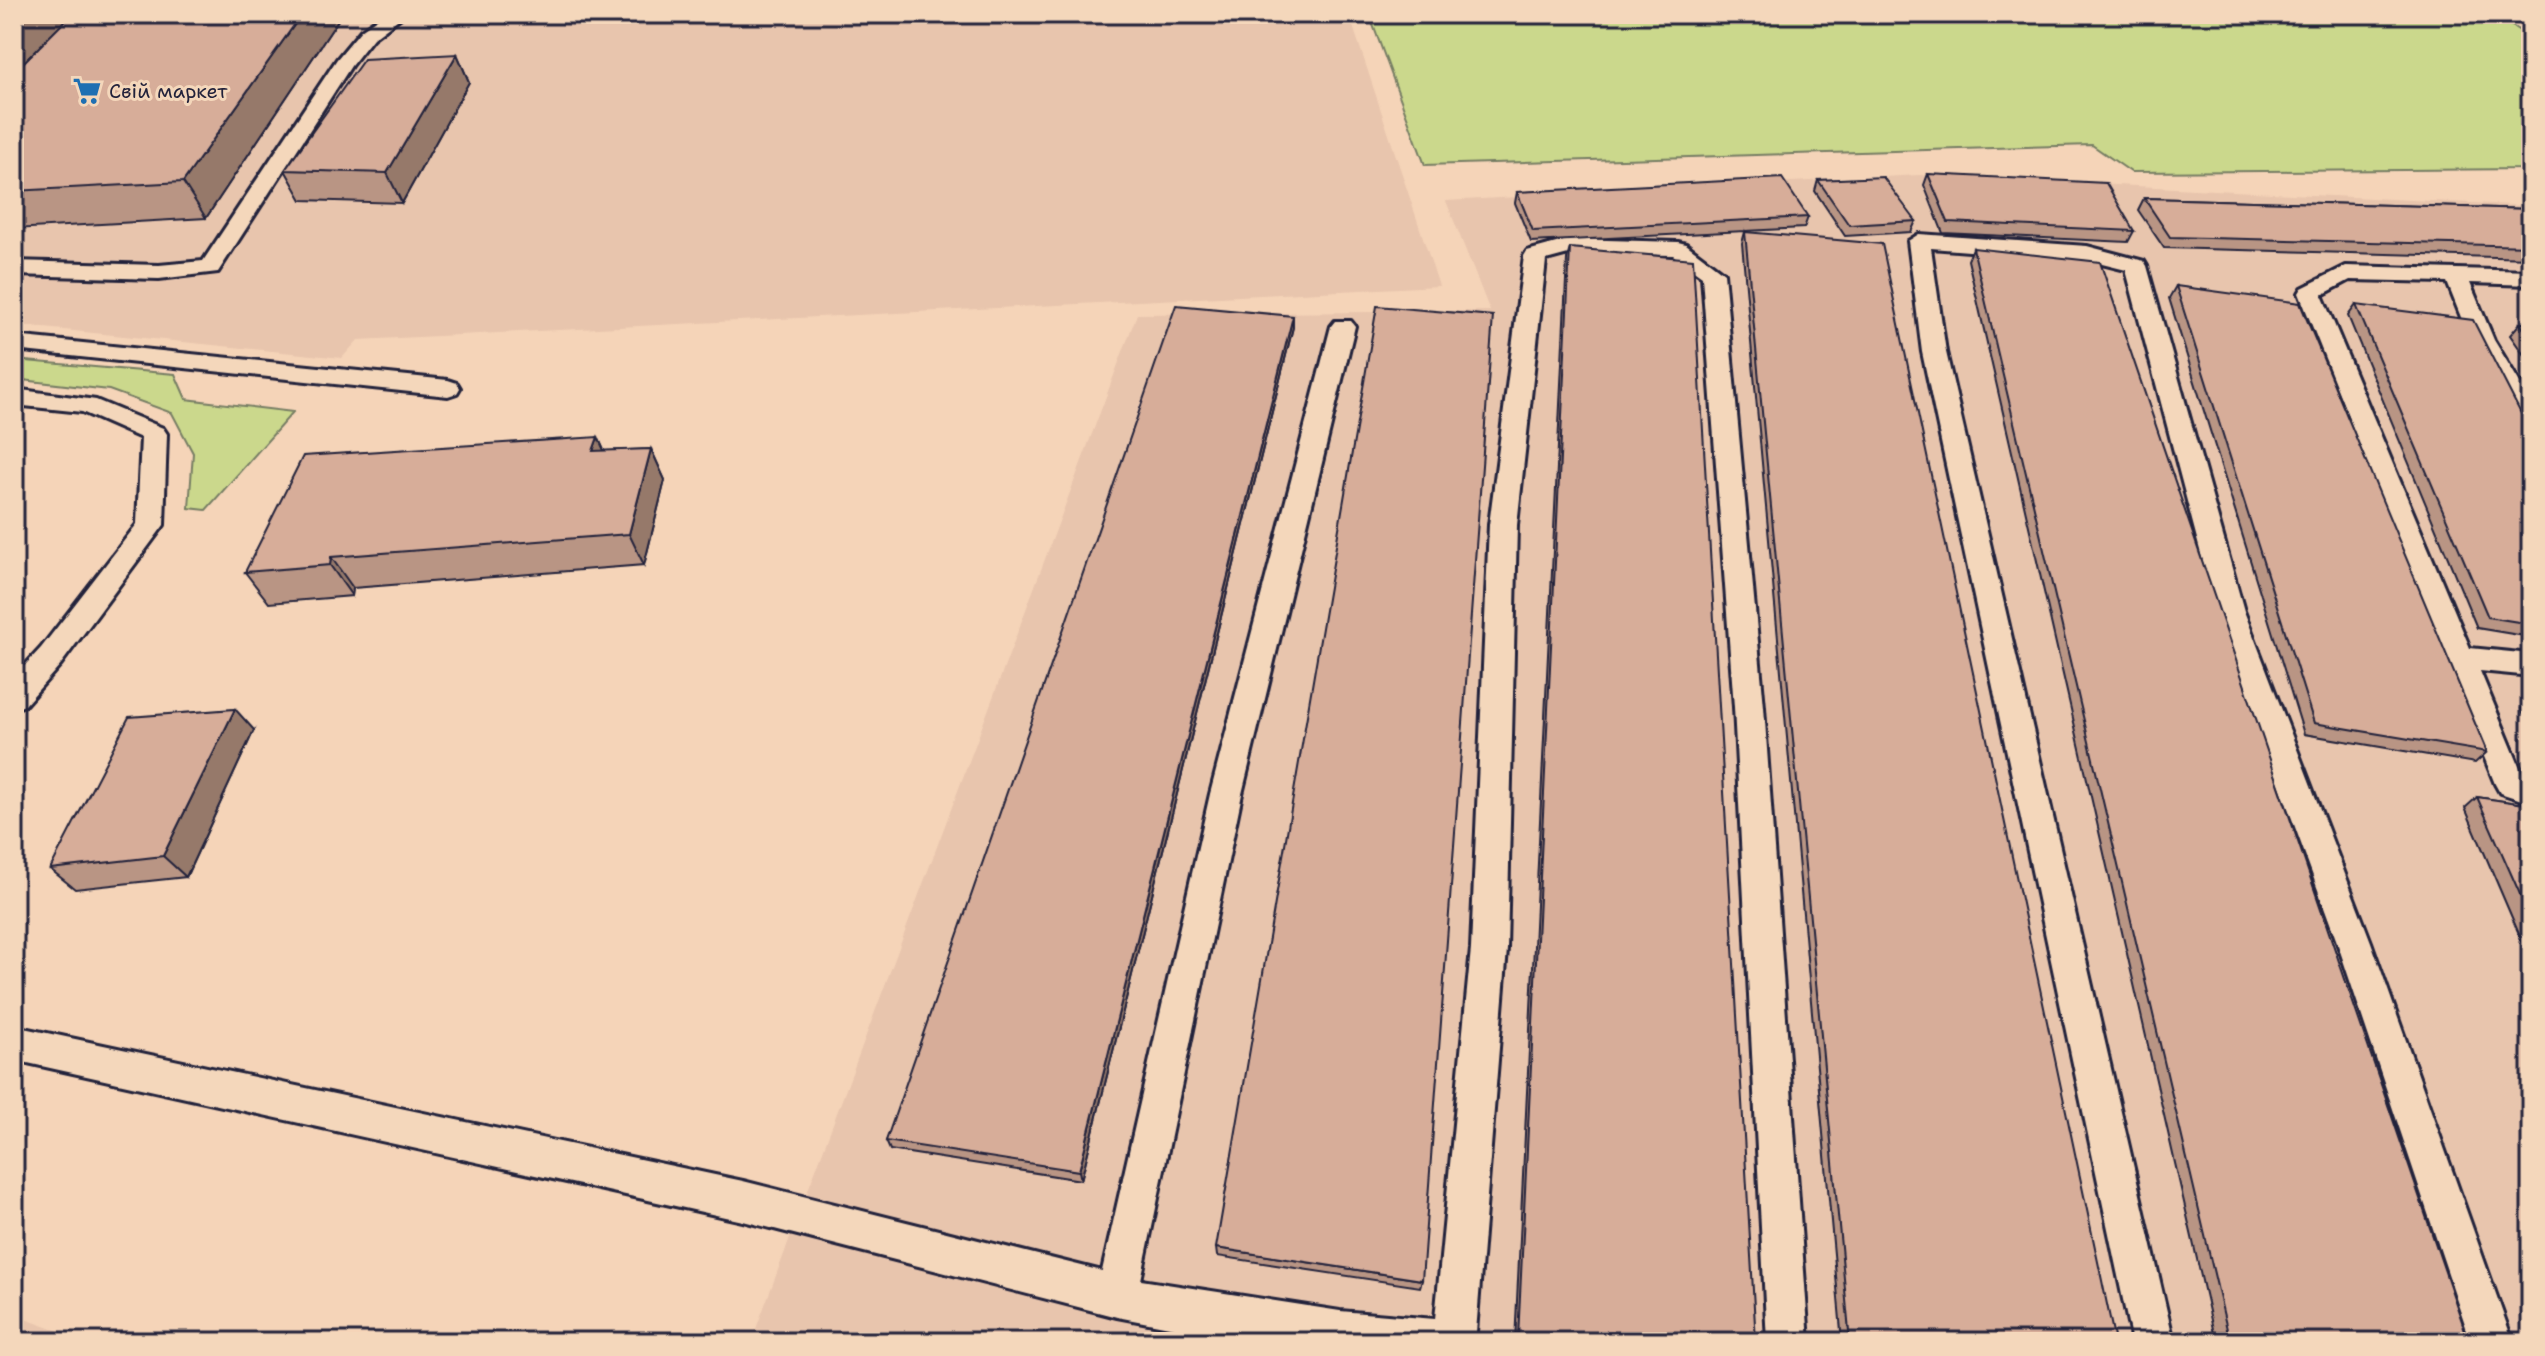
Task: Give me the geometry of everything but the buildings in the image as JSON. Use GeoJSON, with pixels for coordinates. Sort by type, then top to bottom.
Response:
{"type":"FeatureCollection","features":[{"type":"Feature","properties":{"kind":"lane"},"geometry":{"type":"LineString","coordinates":[[14,268],[159,272],[210,267],[344,63],[367,34],[396,14]]}},
{"type":"Feature","properties":{"kind":"lane"},"geometry":{"type":"LineString","coordinates":[[2153,1342],[1934,352],[1919,241],[2087,253],[2136,266],[2230,611],[2354,942],[2492,1342]]}},
{"type":"Feature","properties":{"kind":"lane"},"geometry":{"type":"LineString","coordinates":[[14,1043],[743,1201],[1117,1296],[1206,1313],[1340,1332],[1457,1341],[1489,949],[1503,525],[1535,256],[1571,246],[1678,249],[1713,273],[1749,707],[1788,1342]]}},
{"type":"Feature","properties":{"kind":"lane"},"geometry":{"type":"LineString","coordinates":[[2531,278],[2346,273],[2310,293],[2511,784],[2531,790]]}},
{"type":"Feature","properties":{"kind":"lane"},"geometry":{"type":"LineString","coordinates":[[2456,276],[2482,340],[2531,422]]}},
{"type":"Feature","properties":{"kind":"lane"},"geometry":{"type":"LineString","coordinates":[[1117,1296],[1226,794],[1343,326]]}},
{"type":"Feature","properties":{"kind":"lane"},"geometry":{"type":"LineString","coordinates":[[14,343],[448,388]]}},
{"type":"Feature","properties":{"kind":"lane"},"geometry":{"type":"LineString","coordinates":[[14,397],[87,405],[154,434],[150,525],[51,656],[14,697]]}},
{"type":"Feature","properties":{"kind":"lane"},"geometry":{"type":"LineString","coordinates":[[2459,658],[2531,665]]}},
{"type":"Feature","properties":{"kind":"path"},"geometry":{"type":"LineString","coordinates":[[2519,14],[2531,21]]}},
{"type":"Feature","properties":{"kind":"shaded area"},"geometry":{"type":"Polygon","coordinates":[[[125,14],[1349,14],[1439,286],[358,340],[342,358],[14,325],[14,133],[125,14]]]}},
{"type":"Feature","properties":{"kind":"shaded area"},"geometry":{"type":"Polygon","coordinates":[[[1919,175],[2531,206],[2531,1342],[751,1342],[1137,314],[1490,311],[1446,201],[1919,175]]]}},
{"type":"Feature","properties":{"kind":"shaded area"},"geometry":{"type":"Polygon","coordinates":[[[14,1315],[89,1342],[14,1342],[14,1315]]]}},
{"type":"Feature","properties":{"kind":"green space"},"geometry":{"type":"Polygon","coordinates":[[[1369,14],[2493,14],[2531,38],[2531,169],[2131,172],[2092,145],[1425,165],[1369,14]]]}},
{"type":"Feature","properties":{"kind":"green space"},"geometry":{"type":"Polygon","coordinates":[[[14,360],[175,374],[186,399],[293,412],[206,510],[189,508],[193,453],[172,413],[109,390],[14,379],[14,360]]]}},
{"type":"Feature","properties":{"kind":"place","name":"Свiй маркет"},"geometry":{"type":"Point","coordinates":[87,91]}}]}
